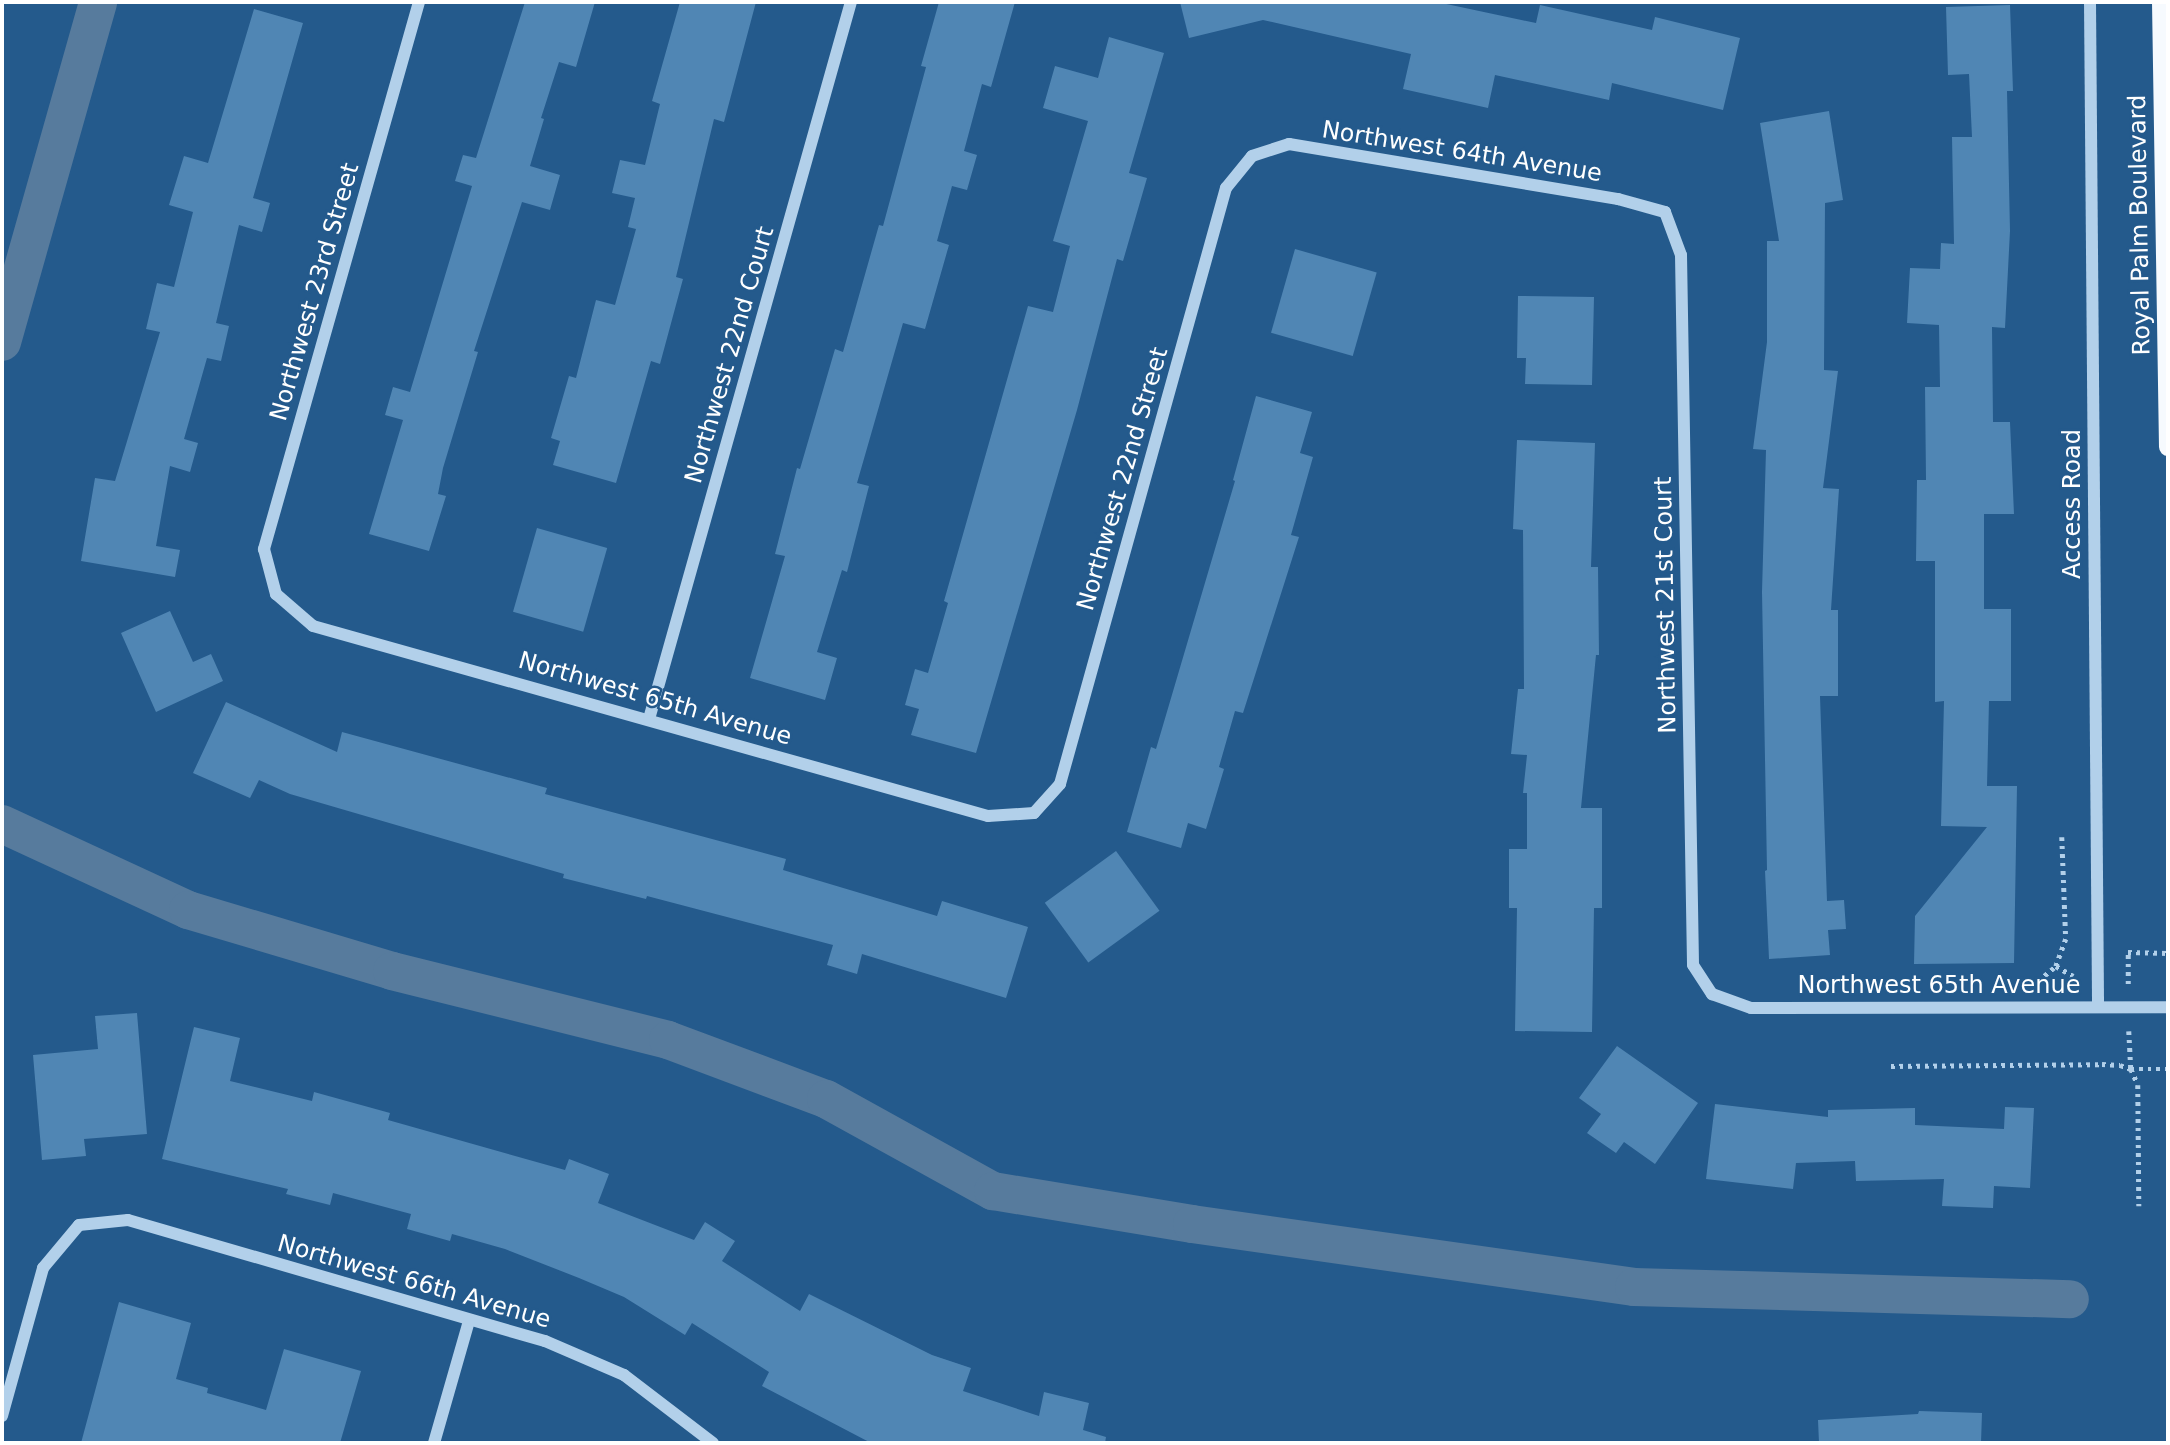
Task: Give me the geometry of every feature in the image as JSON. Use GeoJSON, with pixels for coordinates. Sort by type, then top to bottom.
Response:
{"type":"FeatureCollection","features":[{"type":"Feature","properties":{"kind":"main road","name":"Royal Palm Boulevard"},"geometry":{"type":"LineString","coordinates":[[2161,2],[2168,447]]}},
{"type":"Feature","properties":{"kind":"street","name":"Northwest 23rd Street"},"geometry":{"type":"LineString","coordinates":[[276,594],[264,549],[419,2]]}},
{"type":"Feature","properties":{"kind":"street","name":"Northwest 22nd Court"},"geometry":{"type":"LineString","coordinates":[[649,719],[851,2]]}},
{"type":"Feature","properties":{"kind":"street","name":"Access Road"},"geometry":{"type":"LineString","coordinates":[[2090,2],[2098,1007]]}},
{"type":"Feature","properties":{"kind":"street","name":"Northwest 64th Avenue"},"geometry":{"type":"LineString","coordinates":[[1252,156],[1289,144],[1618,199],[1665,212]]}},
{"type":"Feature","properties":{"kind":"street","name":"Northwest 22nd Street"},"geometry":{"type":"LineString","coordinates":[[1034,813],[1060,783],[1226,188],[1252,156]]}},
{"type":"Feature","properties":{"kind":"street","name":"Northwest 21st Court"},"geometry":{"type":"LineString","coordinates":[[1665,212],[1681,256],[1693,965],[1712,994]]}},
{"type":"Feature","properties":{"kind":"street","name":"Northwest 65th Avenue"},"geometry":{"type":"LineString","coordinates":[[276,594],[313,625],[988,816],[1034,813]]}},
{"type":"Feature","properties":{"kind":"street","name":"Northwest 65th Avenue"},"geometry":{"type":"LineString","coordinates":[[1712,994],[1751,1008],[2168,1007]]}},
{"type":"Feature","properties":{"kind":"street","name":"Northwest 66th Avenue"},"geometry":{"type":"LineString","coordinates":[[2,1416],[43,1268],[79,1225],[128,1220],[545,1341],[624,1374],[713,1443]]}},
{"type":"Feature","properties":{"kind":"street"},"geometry":{"type":"LineString","coordinates":[[434,1443],[469,1321]]}},
{"type":"Feature","properties":{"kind":"path"},"geometry":{"type":"LineString","coordinates":[[1891,1066],[2102,1064],[2120,1065],[2130,1069],[2137,1085],[2139,1206]]}},
{"type":"Feature","properties":{"kind":"building"},"geometry":{"type":"Polygon","coordinates":[[[525,2],[595,2],[576,67],[559,62],[541,118],[544,119],[530,166],[560,175],[550,210],[522,202],[474,351],[478,352],[443,468],[438,494],[446,496],[429,551],[369,534],[403,420],[385,415],[393,387],[410,392],[472,186],[455,181],[463,155],[476,158],[525,2]]]}},
{"type":"Feature","properties":{"kind":"building"},"geometry":{"type":"Polygon","coordinates":[[[680,2],[756,2],[724,122],[714,119],[676,277],[683,279],[660,364],[651,361],[616,483],[553,465],[560,441],[551,438],[569,376],[576,378],[596,300],[615,305],[636,229],[628,227],[635,198],[612,193],[620,160],[645,165],[660,104],[652,101],[680,2]]]}},
{"type":"Feature","properties":{"kind":"building"},"geometry":{"type":"Polygon","coordinates":[[[939,2],[1015,2],[991,87],[982,84],[964,151],[977,155],[967,190],[952,186],[937,241],[949,245],[925,329],[903,323],[857,483],[869,486],[847,572],[842,570],[817,652],[837,658],[825,700],[750,678],[785,556],[775,554],[797,468],[800,469],[835,349],[843,352],[879,225],[883,226],[926,67],[921,66],[939,2]]]}},
{"type":"Feature","properties":{"kind":"building"},"geometry":{"type":"Polygon","coordinates":[[[1180,2],[1437,2],[1536,23],[1540,5],[1652,30],[1655,17],[1740,38],[1723,110],[1612,83],[1609,100],[1495,75],[1488,108],[1403,89],[1411,54],[1263,20],[1189,38],[1180,2]]]}},
{"type":"Feature","properties":{"kind":"building"},"geometry":{"type":"Polygon","coordinates":[[[2010,5],[2013,91],[2007,91],[2010,231],[2005,328],[1992,327],[1993,422],[2010,422],[2014,514],[1984,514],[1984,609],[2011,609],[2011,701],[1989,701],[1987,786],[2017,786],[2014,963],[1914,964],[1915,916],[1987,827],[1941,826],[1944,701],[1935,702],[1935,561],[1916,561],[1917,480],[1926,480],[1925,387],[1940,387],[1939,325],[1907,323],[1910,268],[1940,269],[1941,243],[1954,244],[1952,137],[1972,137],[1969,74],[1948,75],[1946,7],[2010,5]]]}},
{"type":"Feature","properties":{"kind":"building"},"geometry":{"type":"Polygon","coordinates":[[[254,9],[303,23],[253,198],[270,203],[262,232],[239,225],[216,323],[229,326],[221,361],[207,358],[184,439],[198,443],[190,472],[170,466],[156,546],[180,550],[175,577],[81,561],[95,478],[115,481],[160,332],[146,329],[157,283],[174,287],[193,212],[169,205],[184,156],[208,163],[254,9]]]}},
{"type":"Feature","properties":{"kind":"building"},"geometry":{"type":"Polygon","coordinates":[[[1109,37],[1164,53],[1129,173],[1147,178],[1123,261],[1117,259],[1077,410],[976,753],[911,735],[919,709],[905,705],[915,669],[928,673],[948,603],[944,601],[1028,306],[1053,312],[1070,246],[1053,241],[1088,121],[1043,108],[1055,66],[1098,78],[1109,37]]]}},
{"type":"Feature","properties":{"kind":"building"},"geometry":{"type":"Polygon","coordinates":[[[1829,111],[1843,200],[1825,203],[1824,370],[1838,371],[1823,488],[1839,489],[1831,610],[1838,610],[1838,696],[1820,696],[1827,901],[1844,900],[1846,929],[1828,930],[1830,955],[1769,959],[1765,871],[1762,592],[1766,450],[1753,449],[1767,342],[1767,241],[1779,241],[1760,123],[1829,111]]]}},
{"type":"Feature","properties":{"kind":"building"},"geometry":{"type":"Polygon","coordinates":[[[1295,249],[1377,272],[1353,356],[1271,333],[1295,249]]]}},
{"type":"Feature","properties":{"kind":"building"},"geometry":{"type":"Polygon","coordinates":[[[1518,296],[1594,297],[1592,385],[1525,384],[1526,358],[1517,358],[1518,296]]]}},
{"type":"Feature","properties":{"kind":"building"},"geometry":{"type":"Polygon","coordinates":[[[1256,396],[1312,412],[1300,453],[1313,457],[1291,535],[1299,537],[1243,713],[1235,711],[1219,767],[1224,769],[1206,829],[1188,823],[1181,848],[1127,832],[1151,747],[1156,749],[1235,481],[1233,480],[1256,396]]]}},
{"type":"Feature","properties":{"kind":"building"},"geometry":{"type":"Polygon","coordinates":[[[1517,440],[1595,443],[1591,567],[1598,567],[1599,655],[1596,655],[1581,808],[1602,808],[1602,908],[1594,908],[1592,1032],[1515,1031],[1517,908],[1509,908],[1509,849],[1527,849],[1527,793],[1523,793],[1527,755],[1511,754],[1518,689],[1524,689],[1523,530],[1513,529],[1517,440]]]}},
{"type":"Feature","properties":{"kind":"building"},"geometry":{"type":"Polygon","coordinates":[[[537,528],[607,548],[583,632],[513,612],[537,528]]]}},
{"type":"Feature","properties":{"kind":"building"},"geometry":{"type":"Polygon","coordinates":[[[170,611],[193,662],[211,654],[223,681],[156,712],[121,633],[170,611]]]}},
{"type":"Feature","properties":{"kind":"building"},"geometry":{"type":"Polygon","coordinates":[[[226,702],[337,752],[342,732],[547,788],[545,794],[786,859],[783,870],[937,916],[942,901],[1028,927],[1006,998],[862,954],[857,974],[827,965],[833,945],[647,896],[646,899],[563,878],[564,874],[290,794],[259,780],[250,798],[193,773],[226,702]]]}},
{"type":"Feature","properties":{"kind":"building"},"geometry":{"type":"Polygon","coordinates":[[[1116,851],[1159,911],[1088,963],[1045,903],[1116,851]]]}},
{"type":"Feature","properties":{"kind":"building"},"geometry":{"type":"Polygon","coordinates":[[[137,1013],[147,1134],[84,1139],[86,1156],[42,1160],[33,1055],[98,1049],[95,1016],[137,1013]]]}},
{"type":"Feature","properties":{"kind":"building"},"geometry":{"type":"Polygon","coordinates":[[[194,1027],[240,1038],[230,1081],[312,1101],[314,1092],[390,1113],[388,1120],[565,1170],[569,1159],[609,1174],[598,1203],[694,1240],[705,1222],[735,1241],[722,1261],[800,1311],[809,1294],[932,1355],[971,1368],[963,1391],[1039,1416],[1044,1392],[1089,1403],[1083,1430],[1106,1437],[1105,1443],[871,1443],[762,1386],[769,1372],[692,1323],[685,1335],[624,1297],[505,1249],[452,1234],[450,1241],[407,1229],[411,1214],[333,1193],[330,1205],[286,1194],[288,1189],[162,1159],[194,1027]]]}},
{"type":"Feature","properties":{"kind":"building"},"geometry":{"type":"Polygon","coordinates":[[[1617,1046],[1698,1103],[1655,1164],[1624,1142],[1616,1153],[1587,1133],[1601,1114],[1579,1098],[1617,1046]]]}},
{"type":"Feature","properties":{"kind":"building"},"geometry":{"type":"Polygon","coordinates":[[[1715,1104],[1828,1117],[1828,1110],[1915,1108],[1915,1125],[2004,1129],[2005,1107],[2034,1108],[2030,1188],[1994,1186],[1993,1208],[1942,1206],[1944,1179],[1856,1181],[1855,1161],[1796,1163],[1793,1189],[1706,1179],[1715,1104]]]}},
{"type":"Feature","properties":{"kind":"building"},"geometry":{"type":"Polygon","coordinates":[[[119,1302],[191,1323],[176,1379],[208,1388],[207,1393],[266,1410],[284,1349],[361,1371],[340,1443],[81,1443],[119,1302]]]}},
{"type":"Feature","properties":{"kind":"building"},"geometry":{"type":"Polygon","coordinates":[[[1919,1411],[1982,1413],[1981,1443],[1819,1443],[1818,1420],[1918,1414],[1919,1411]]]}},
{"type":"Feature","properties":{"kind":"waterway"},"geometry":{"type":"LineString","coordinates":[[2,342],[98,2]]}},
{"type":"Feature","properties":{"kind":"waterway"},"geometry":{"type":"LineString","coordinates":[[2,824],[188,910],[392,971],[668,1040],[826,1099],[993,1191],[1192,1224],[1634,1287],[2070,1299]]}}]}
